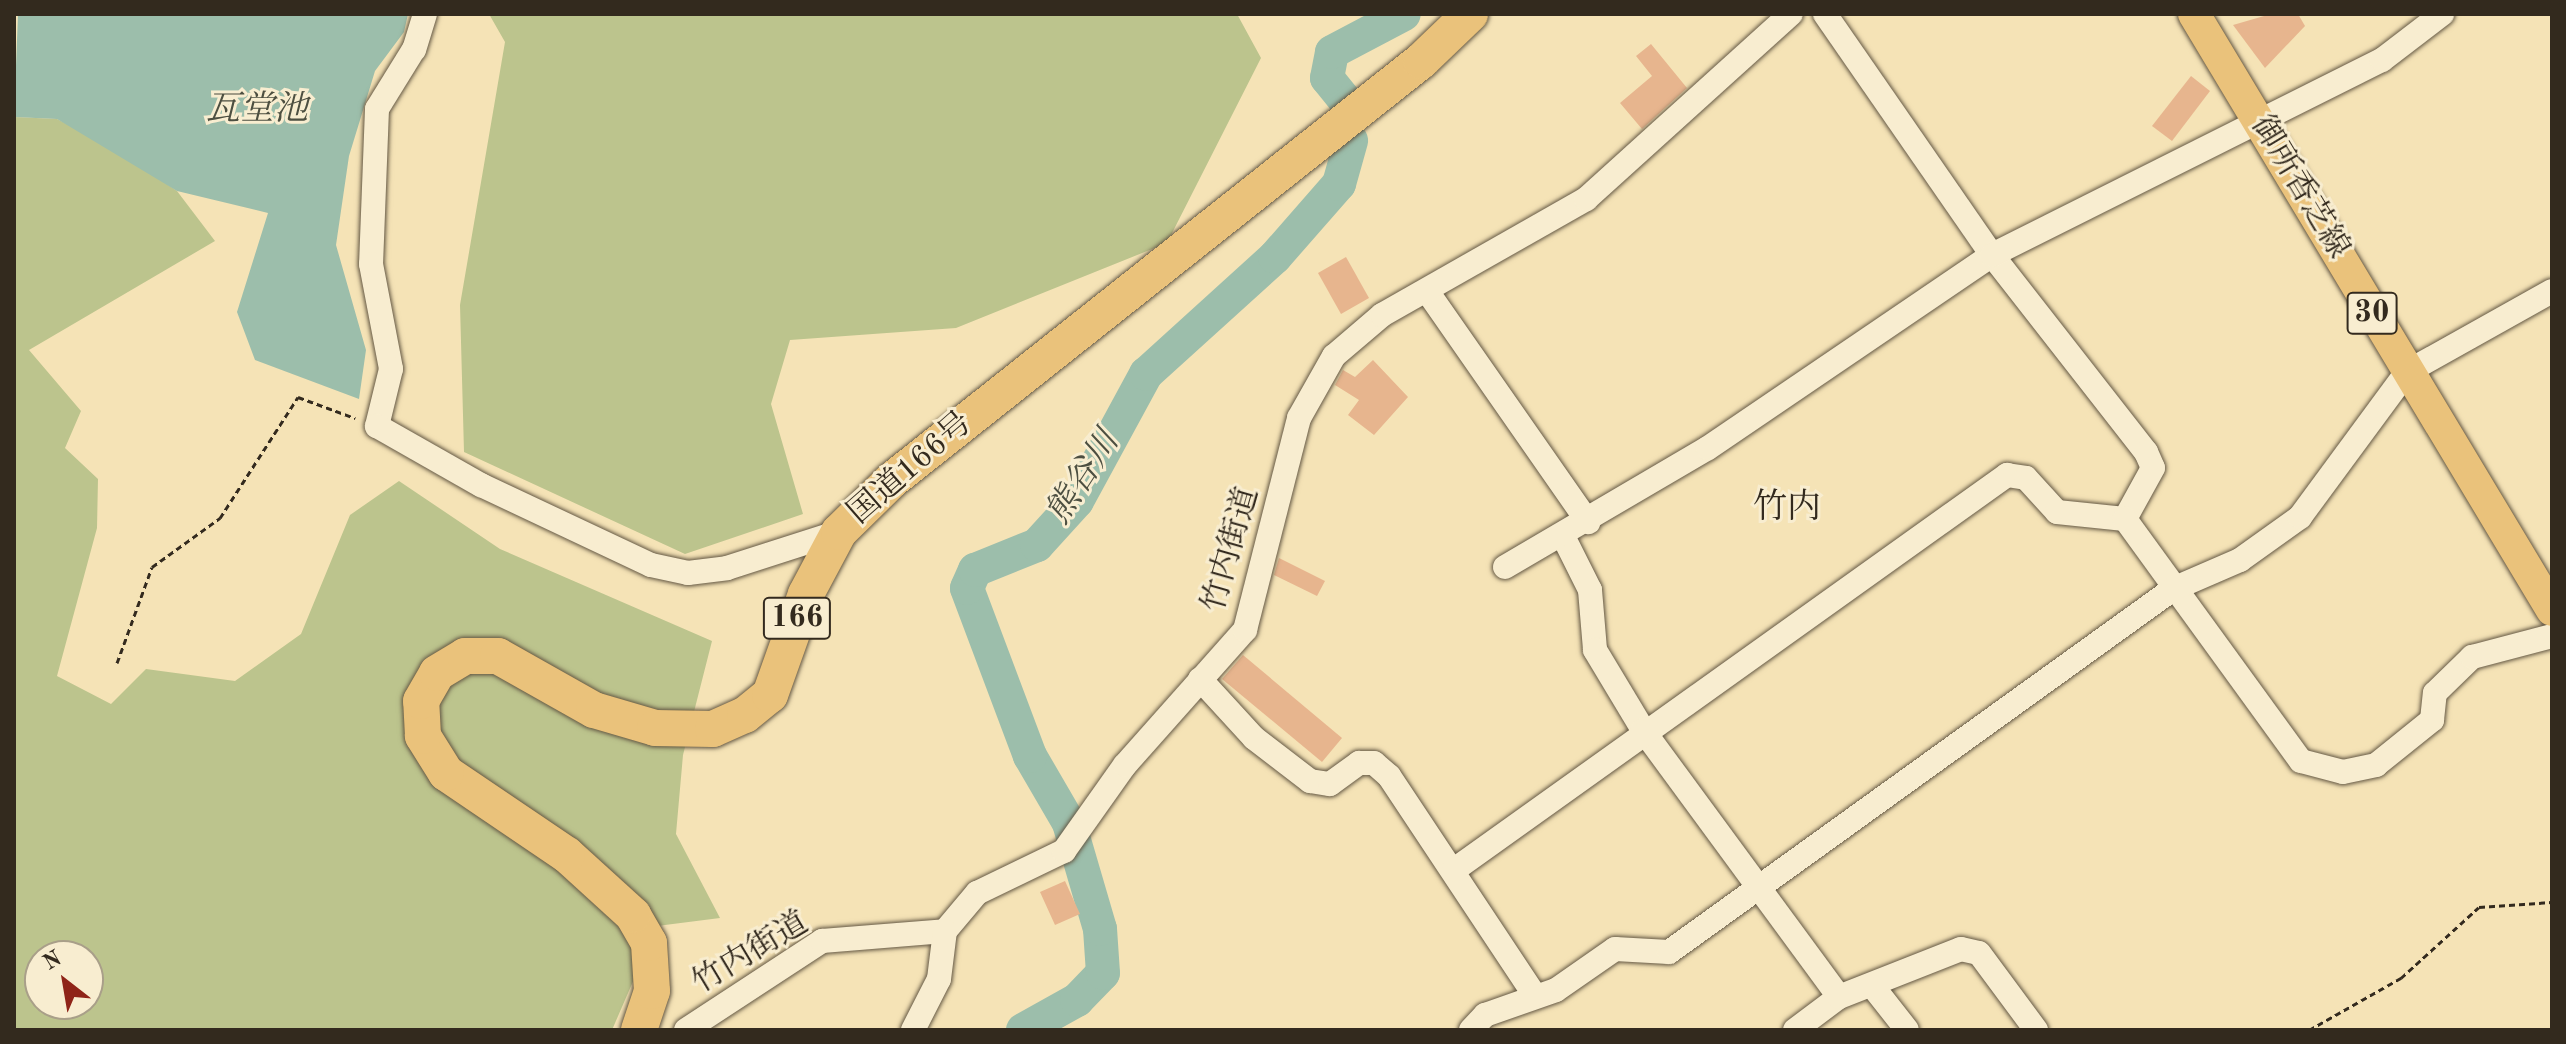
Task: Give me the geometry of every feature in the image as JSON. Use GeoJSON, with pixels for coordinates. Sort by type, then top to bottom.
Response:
{"type":"FeatureCollection","features":[{"type":"Feature","properties":{"kind":"highway","name":"国道166号"},"geometry":{"type":"LineString","coordinates":[[639,1030],[652,991],[649,943],[633,915],[567,855],[446,773],[423,736],[421,701],[437,673],[465,656],[498,656],[594,710],[655,728],[713,729],[770,695],[806,594],[839,532],[892,480],[1421,61],[1470,14]]}},
{"type":"Feature","properties":{"kind":"main road","name":"御所香芝線"},"geometry":{"type":"LineString","coordinates":[[2194,14],[2552,610]]}},
{"type":"Feature","properties":{"kind":"street"},"geometry":{"type":"LineString","coordinates":[[425,14],[414,49],[377,109],[371,264],[391,369],[377,426],[508,499],[651,565],[688,573],[727,568],[839,532]]}},
{"type":"Feature","properties":{"kind":"street","name":"竹内街道"},"geometry":{"type":"LineString","coordinates":[[686,1030],[822,941],[945,931],[977,893],[1070,844],[1125,765],[1245,630],[1299,418],[1334,356],[1382,315],[1586,199],[1791,14]]}},
{"type":"Feature","properties":{"kind":"street"},"geometry":{"type":"LineString","coordinates":[[1825,14],[1992,255],[2146,452],[2153,468],[2125,519]]}},
{"type":"Feature","properties":{"kind":"street"},"geometry":{"type":"LineString","coordinates":[[1505,567],[1564,538],[1992,255],[2382,60],[2442,14]]}},
{"type":"Feature","properties":{"kind":"street"},"geometry":{"type":"LineString","coordinates":[[1427,291],[1588,522]]}},
{"type":"Feature","properties":{"kind":"street"},"geometry":{"type":"LineString","coordinates":[[1471,1030],[1485,1015],[1533,993],[1556,990],[1615,949],[1669,952],[2173,589],[2240,560],[2300,517],[2407,372],[2552,291]]}},
{"type":"Feature","properties":{"kind":"street"},"geometry":{"type":"LineString","coordinates":[[1454,870],[1643,730],[2007,475],[2026,478],[2057,512],[2125,519],[2301,761],[2343,772],[2376,765],[2403,748],[2432,720],[2435,693],[2472,657],[2552,636]]}},
{"type":"Feature","properties":{"kind":"street"},"geometry":{"type":"LineString","coordinates":[[1564,538],[1590,590],[1595,650],[1643,730],[1839,997]]}},
{"type":"Feature","properties":{"kind":"street"},"geometry":{"type":"LineString","coordinates":[[1200,679],[1254,738],[1310,781],[1330,784],[1359,763],[1374,763],[1454,870],[1533,993]]}},
{"type":"Feature","properties":{"kind":"street"},"geometry":{"type":"LineString","coordinates":[[913,1030],[939,979],[945,931]]}},
{"type":"Feature","properties":{"kind":"street"},"geometry":{"type":"LineString","coordinates":[[1795,1030],[1839,997],[1874,988],[1961,949],[1979,953],[2036,1030]]}},
{"type":"Feature","properties":{"kind":"street"},"geometry":{"type":"LineString","coordinates":[[1874,988],[1907,1030]]}},
{"type":"Feature","properties":{"kind":"path"},"geometry":{"type":"LineString","coordinates":[[117,663],[152,567],[220,518],[298,397],[377,426]]}},
{"type":"Feature","properties":{"kind":"path"},"geometry":{"type":"LineString","coordinates":[[2309,1030],[2401,978],[2479,907],[2552,902]]}},
{"type":"Feature","properties":{"kind":"green space"},"geometry":{"type":"Polygon","coordinates":[[[489,14],[1237,14],[1261,58],[1167,243],[956,328],[790,340],[771,404],[803,514],[685,554],[464,452],[460,305],[505,42],[489,14]]]}},
{"type":"Feature","properties":{"kind":"green space"},"geometry":{"type":"Polygon","coordinates":[[[14,117],[57,119],[111,146],[177,191],[215,241],[29,350],[81,411],[65,448],[98,479],[97,528],[57,676],[111,704],[146,669],[235,681],[301,634],[350,515],[399,481],[500,549],[712,641],[683,755],[676,834],[720,918],[657,926],[612,1030],[14,1030],[14,117]]]}},
{"type":"Feature","properties":{"kind":"water","name":"瓦堂池"},"geometry":{"type":"Polygon","coordinates":[[[18,14],[408,14],[404,32],[375,71],[349,156],[336,245],[366,350],[359,399],[255,360],[237,312],[268,213],[177,191],[57,119],[14,117],[18,14]]]}},
{"type":"Feature","properties":{"kind":"building"},"geometry":{"type":"Polygon","coordinates":[[[2271,14],[2298,14],[2305,26],[2265,68],[2233,25],[2271,14]]]}},
{"type":"Feature","properties":{"kind":"building"},"geometry":{"type":"Polygon","coordinates":[[[1651,44],[1687,88],[1642,129],[1620,103],[1652,76],[1636,56],[1651,44]]]}},
{"type":"Feature","properties":{"kind":"building"},"geometry":{"type":"Polygon","coordinates":[[[2191,76],[2210,91],[2172,141],[2152,126],[2191,76]]]}},
{"type":"Feature","properties":{"kind":"building"},"geometry":{"type":"Polygon","coordinates":[[[1346,257],[1369,298],[1341,314],[1318,273],[1346,257]]]}},
{"type":"Feature","properties":{"kind":"building"},"geometry":{"type":"Polygon","coordinates":[[[1373,360],[1408,397],[1374,435],[1348,415],[1359,400],[1335,385],[1343,370],[1355,377],[1373,360]]]}},
{"type":"Feature","properties":{"kind":"building"},"geometry":{"type":"Polygon","coordinates":[[[1279,558],[1325,581],[1317,596],[1274,575],[1279,558]]]}},
{"type":"Feature","properties":{"kind":"building"},"geometry":{"type":"Polygon","coordinates":[[[1243,655],[1342,738],[1322,762],[1222,679],[1243,655]]]}},
{"type":"Feature","properties":{"kind":"building"},"geometry":{"type":"Polygon","coordinates":[[[1065,881],[1080,914],[1055,925],[1040,892],[1065,881]]]}},
{"type":"Feature","properties":{"kind":"waterway","name":"熊谷川"},"geometry":{"type":"LineString","coordinates":[[1344,99],[1327,78],[1332,52],[1404,14]]}},
{"type":"Feature","properties":{"kind":"waterway","name":"熊谷川"},"geometry":{"type":"LineString","coordinates":[[1023,1030],[1077,1000],[1103,973],[1100,929],[1069,823],[1030,756],[967,588],[975,570],[1037,545],[1077,501],[1146,374],[1275,257],[1339,184],[1351,141]]}},
{"type":"Feature","properties":{"kind":"district","name":"竹内"},"geometry":{"type":"Point","coordinates":[1787,509]}}]}
